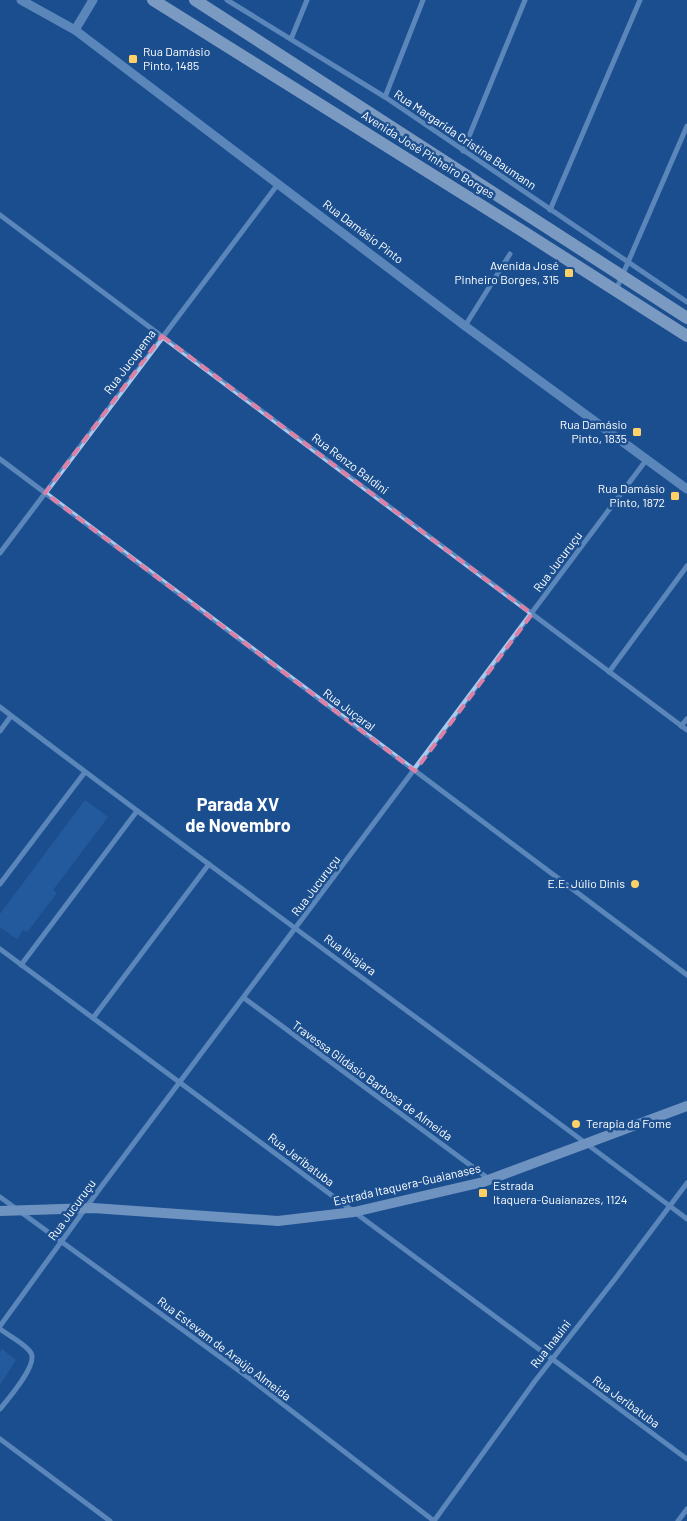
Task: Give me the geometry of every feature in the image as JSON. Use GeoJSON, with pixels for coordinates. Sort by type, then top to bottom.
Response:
{"type":"FeatureCollection","features":[{"type":"Feature","properties":{"kind":"main road","name":"Avenida José Pinheiro Borges"},"geometry":{"type":"LineString","coordinates":[[153,0],[687,336]]}},
{"type":"Feature","properties":{"kind":"main road","name":"Avenida José Pinheiro Borges"},"geometry":{"type":"LineString","coordinates":[[195,0],[687,318]]}},
{"type":"Feature","properties":{"kind":"main road","name":"Estrada Itaquera-Guaianases"},"geometry":{"type":"LineString","coordinates":[[0,1211],[86,1208],[278,1220],[354,1212],[489,1180],[687,1106]]}},
{"type":"Feature","properties":{"kind":"street","name":"Rua Damásio Pinto"},"geometry":{"type":"LineString","coordinates":[[21,0],[75,30],[464,326],[687,489]]}},
{"type":"Feature","properties":{"kind":"street"},"geometry":{"type":"LineString","coordinates":[[75,30],[92,0]]}},
{"type":"Feature","properties":{"kind":"street","name":"Rua Margarida Cristina Baumann"},"geometry":{"type":"LineString","coordinates":[[227,0],[385,98],[687,302]]}},
{"type":"Feature","properties":{"kind":"street"},"geometry":{"type":"LineString","coordinates":[[291,39],[307,0]]}},
{"type":"Feature","properties":{"kind":"street"},"geometry":{"type":"LineString","coordinates":[[385,98],[423,0]]}},
{"type":"Feature","properties":{"kind":"street"},"geometry":{"type":"LineString","coordinates":[[463,151],[525,0]]}},
{"type":"Feature","properties":{"kind":"street"},"geometry":{"type":"LineString","coordinates":[[550,210],[640,0]]}},
{"type":"Feature","properties":{"kind":"street"},"geometry":{"type":"LineString","coordinates":[[616,290],[629,264],[687,126]]}},
{"type":"Feature","properties":{"kind":"street","name":"Rua Jucupema"},"geometry":{"type":"LineString","coordinates":[[0,553],[278,184]]}},
{"type":"Feature","properties":{"kind":"street","name":"Rua Renzo Baldini"},"geometry":{"type":"LineString","coordinates":[[0,215],[687,730]]}},
{"type":"Feature","properties":{"kind":"street"},"geometry":{"type":"LineString","coordinates":[[464,326],[510,254]]}},
{"type":"Feature","properties":{"kind":"street","name":"Rua Jucuruçu"},"geometry":{"type":"LineString","coordinates":[[0,1325],[647,458]]}},
{"type":"Feature","properties":{"kind":"street","name":"Rua Juçaral"},"geometry":{"type":"LineString","coordinates":[[0,460],[687,975]]}},
{"type":"Feature","properties":{"kind":"street"},"geometry":{"type":"LineString","coordinates":[[609,672],[687,566]]}},
{"type":"Feature","properties":{"kind":"street","name":"Rua Ibiajara"},"geometry":{"type":"LineString","coordinates":[[0,707],[137,812],[588,1143],[687,1219]]}},
{"type":"Feature","properties":{"kind":"street"},"geometry":{"type":"LineString","coordinates":[[0,731],[11,716]]}},
{"type":"Feature","properties":{"kind":"street"},"geometry":{"type":"LineString","coordinates":[[681,726],[687,718]]}},
{"type":"Feature","properties":{"kind":"street"},"geometry":{"type":"LineString","coordinates":[[0,884],[85,772]]}},
{"type":"Feature","properties":{"kind":"street"},"geometry":{"type":"LineString","coordinates":[[21,964],[137,812]]}},
{"type":"Feature","properties":{"kind":"street"},"geometry":{"type":"LineString","coordinates":[[93,1018],[209,864]]}},
{"type":"Feature","properties":{"kind":"street","name":"Rua Jeribatuba"},"geometry":{"type":"LineString","coordinates":[[0,949],[551,1360],[687,1459]]}},
{"type":"Feature","properties":{"kind":"street","name":"Travessa Gildásio Barbosa de Almeida"},"geometry":{"type":"LineString","coordinates":[[244,998],[489,1180]]}},
{"type":"Feature","properties":{"kind":"street","name":"Rua Inauini"},"geometry":{"type":"LineString","coordinates":[[434,1521],[551,1360],[687,1183]]}},
{"type":"Feature","properties":{"kind":"street","name":"Rua Estevam de Araújo Almeida"},"geometry":{"type":"LineString","coordinates":[[0,1197],[248,1378],[434,1521]]}},
{"type":"Feature","properties":{"kind":"street"},"geometry":{"type":"LineString","coordinates":[[0,1325],[31,1353],[33,1359],[30,1368],[0,1409]]}},
{"type":"Feature","properties":{"kind":"street"},"geometry":{"type":"LineString","coordinates":[[0,1439],[110,1521]]}},
{"type":"Feature","properties":{"kind":"street"},"geometry":{"type":"LineString","coordinates":[[678,1521],[687,1509]]}},
{"type":"Feature","properties":{"kind":"highlighted area"},"geometry":{"type":"Polygon","coordinates":[[[162,336],[532,614],[415,771],[45,493],[162,336]]]}},
{"type":"Feature","properties":{"kind":"shaded area"},"geometry":{"type":"Polygon","coordinates":[[[85,800],[108,817],[53,890],[57,893],[27,932],[23,930],[17,939],[0,927],[0,914],[85,800]]]}},
{"type":"Feature","properties":{"kind":"shaded area"},"geometry":{"type":"Polygon","coordinates":[[[2,1349],[16,1360],[0,1385],[0,1352],[2,1349]]]}},
{"type":"Feature","properties":{"kind":"place","name":"Rua Damásio Pinto, 1485"},"geometry":{"type":"Point","coordinates":[133,59]}},
{"type":"Feature","properties":{"kind":"place","name":"Avenida José Pinheiro Borges, 315"},"geometry":{"type":"Point","coordinates":[569,273]}},
{"type":"Feature","properties":{"kind":"place","name":"Rua Damásio Pinto, 1835"},"geometry":{"type":"Point","coordinates":[637,432]}},
{"type":"Feature","properties":{"kind":"place","name":"Rua Damásio Pinto, 1872"},"geometry":{"type":"Point","coordinates":[675,496]}},
{"type":"Feature","properties":{"kind":"place","name":"E.E. Júlio Dinis"},"geometry":{"type":"Point","coordinates":[635,884]}},
{"type":"Feature","properties":{"kind":"place","name":"Terapia da Fome"},"geometry":{"type":"Point","coordinates":[576,1124]}},
{"type":"Feature","properties":{"kind":"place","name":"Estrada Itaquera-Guaianazes, 1124"},"geometry":{"type":"Point","coordinates":[483,1193]}},
{"type":"Feature","properties":{"kind":"district","name":"Parada XV de Novembro"},"geometry":{"type":"Point","coordinates":[238,815]}}]}
